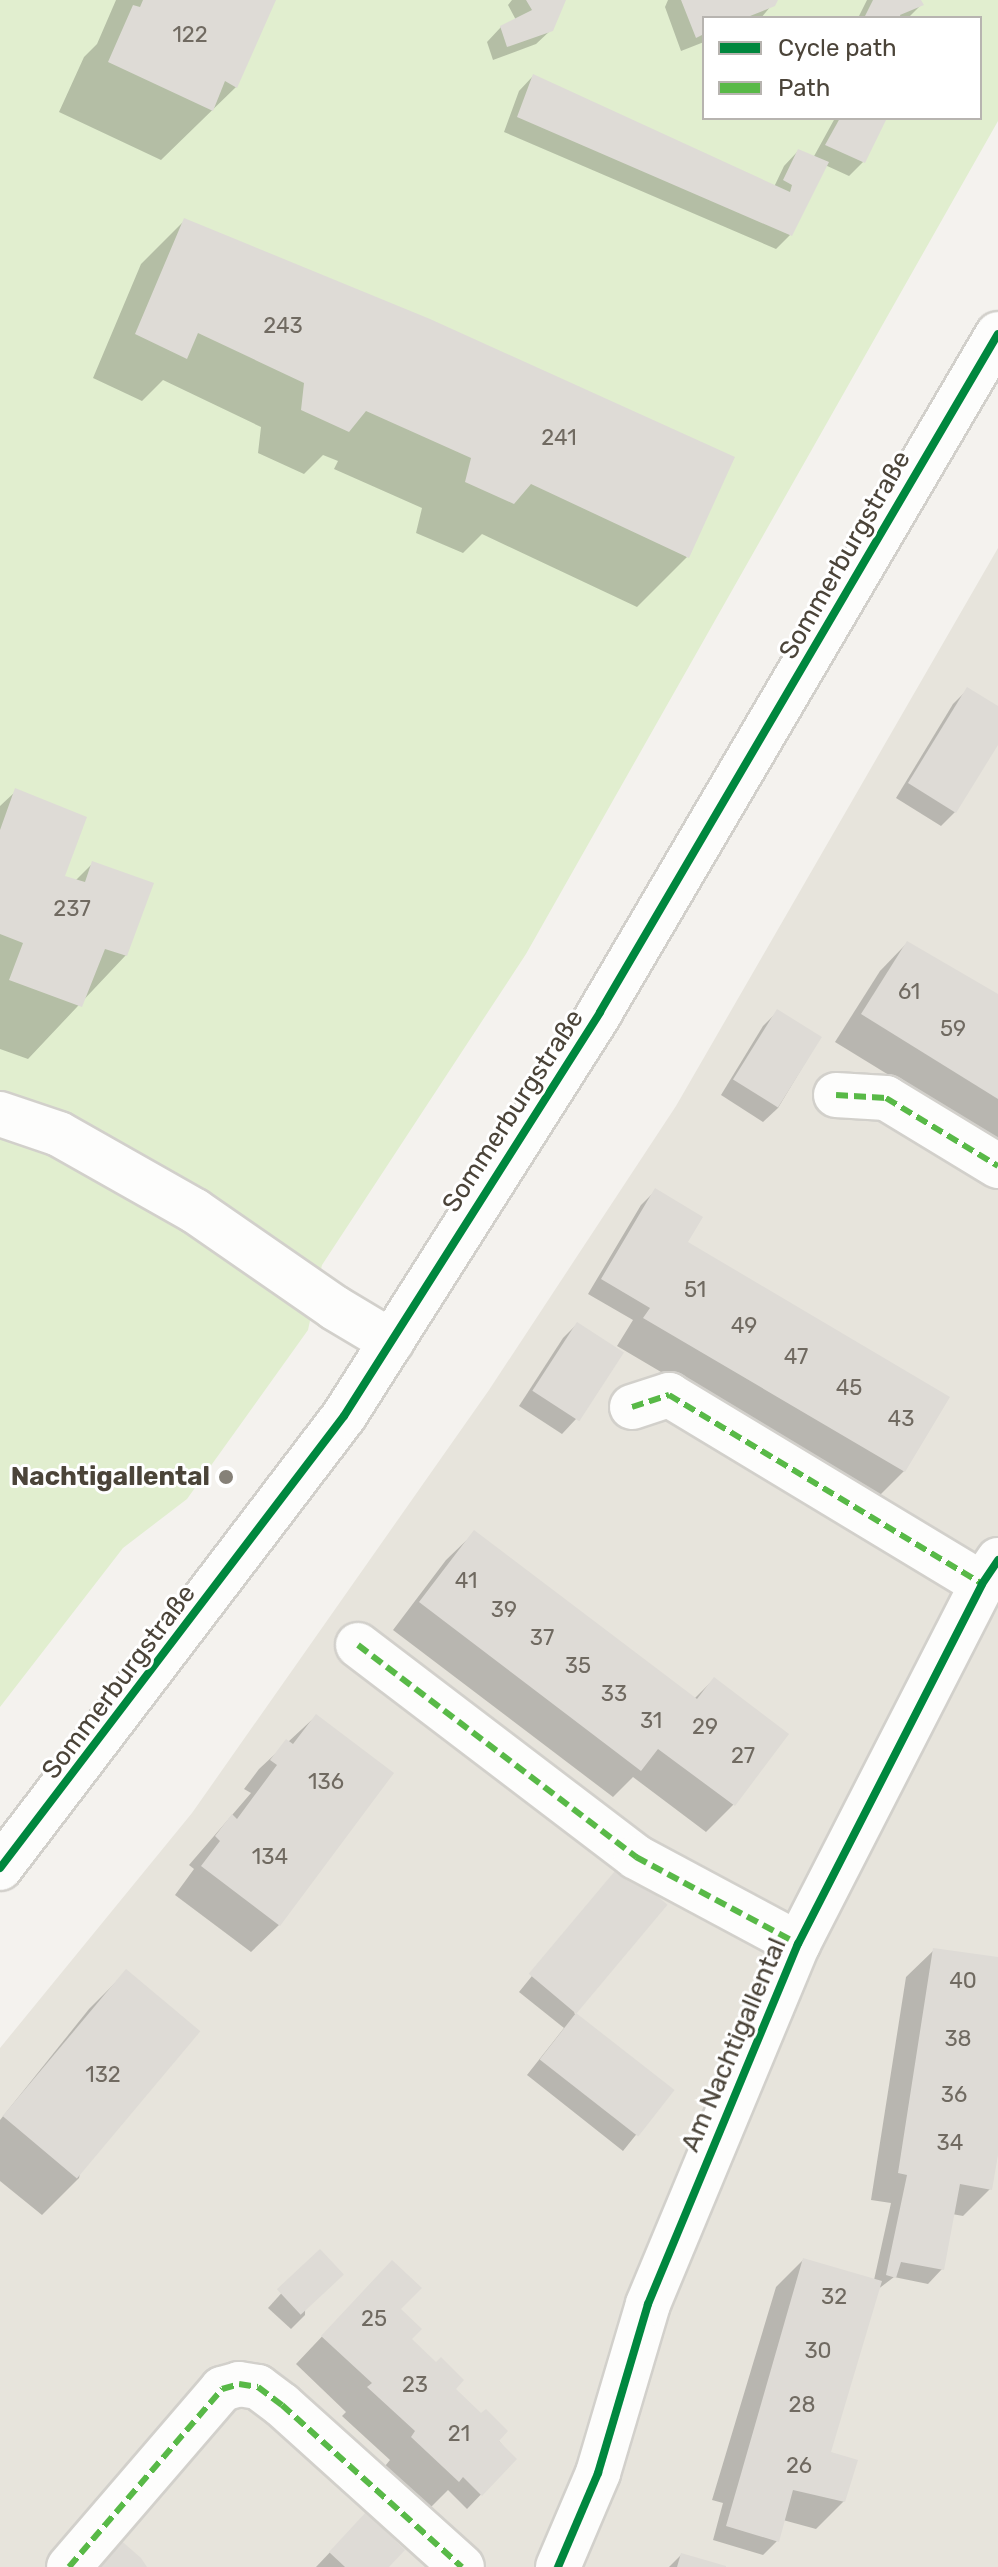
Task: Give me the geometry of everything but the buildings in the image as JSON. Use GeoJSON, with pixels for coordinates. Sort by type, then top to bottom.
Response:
{"type":"FeatureCollection","features":[{"type":"Feature","properties":{"kind":"street","name":"Sommerburgstraße"},"geometry":{"type":"LineString","coordinates":[[0,1868],[344,1416],[600,1012],[998,334]]}},
{"type":"Feature","properties":{"kind":"street"},"geometry":{"type":"LineString","coordinates":[[836,1095],[886,1098],[998,1166]]}},
{"type":"Feature","properties":{"kind":"street"},"geometry":{"type":"LineString","coordinates":[[0,1114],[59,1134],[195,1211],[335,1308],[392,1342]]}},
{"type":"Feature","properties":{"kind":"street","name":"Am Nachtigallental"},"geometry":{"type":"LineString","coordinates":[[558,2567],[598,2473],[648,2304],[798,1944],[990,1572],[669,1395],[632,1407]]}},
{"type":"Feature","properties":{"kind":"street","name":"Am Nachtigallental"},"geometry":{"type":"LineString","coordinates":[[358,1645],[636,1857],[798,1944]]}},
{"type":"Feature","properties":{"kind":"street"},"geometry":{"type":"LineString","coordinates":[[69,2567],[222,2389],[239,2384],[258,2387],[282,2405],[462,2567]]}},
{"type":"Feature","properties":{"kind":"shaded area"},"geometry":{"type":"Polygon","coordinates":[[[998,548],[998,2567],[0,2567],[0,2048],[192,1813],[489,1390],[676,1106],[998,548]]]}},
{"type":"Feature","properties":{"kind":"green space"},"geometry":{"type":"Polygon","coordinates":[[[0,0],[998,0],[998,121],[526,954],[322,1265],[308,1330],[187,1499],[123,1548],[0,1707],[0,0]]]}},
{"type":"Feature","properties":{"kind":"marked path"},"geometry":{"type":"LineString","coordinates":[[836,1095],[886,1098],[998,1166]]}},
{"type":"Feature","properties":{"kind":"marked path"},"geometry":{"type":"LineString","coordinates":[[632,1407],[669,1395],[982,1584]]}},
{"type":"Feature","properties":{"kind":"marked path"},"geometry":{"type":"LineString","coordinates":[[358,1645],[636,1857],[798,1944]]}},
{"type":"Feature","properties":{"kind":"marked path"},"geometry":{"type":"LineString","coordinates":[[69,2567],[222,2389],[239,2384],[258,2387],[282,2405],[462,2567]]}},
{"type":"Feature","properties":{"kind":"cycle path"},"geometry":{"type":"LineString","coordinates":[[0,1868],[344,1416],[600,1012],[998,334]]}},
{"type":"Feature","properties":{"kind":"cycle path"},"geometry":{"type":"LineString","coordinates":[[558,2567],[598,2473],[648,2304],[798,1944],[982,1584],[998,1560]]}},
{"type":"Feature","properties":{"kind":"place","name":"Nachtigallental"},"geometry":{"type":"Point","coordinates":[226,1477]}}]}
